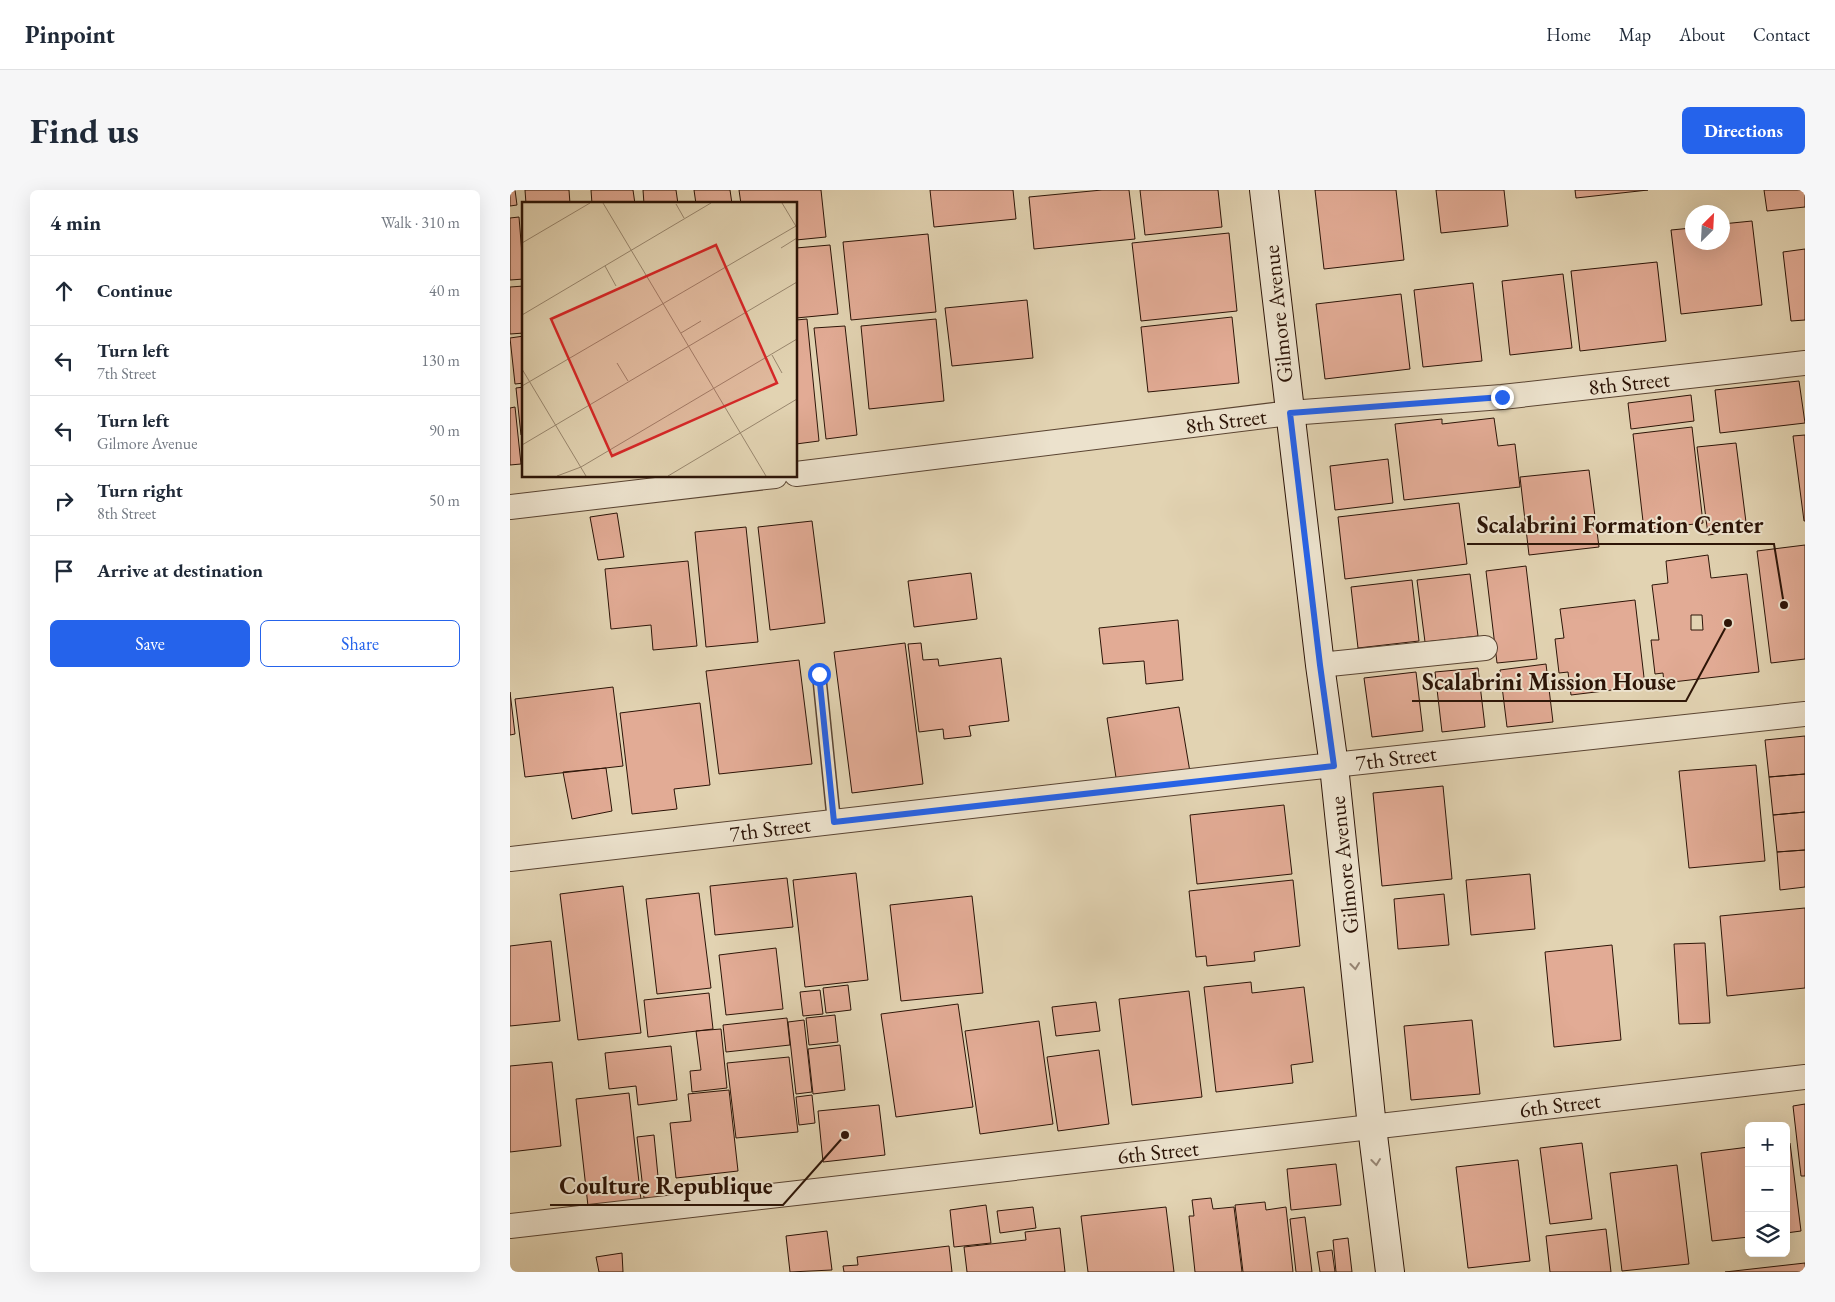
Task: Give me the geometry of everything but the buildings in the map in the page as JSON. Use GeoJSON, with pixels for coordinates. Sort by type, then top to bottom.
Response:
{"type":"FeatureCollection","features":[{"type":"Feature","properties":{"kind":"main road","name":"Gilmore Avenue"},"geometry":{"type":"LineString","coordinates":[[1264,190],[1320,665],[1334,766],[1372,1127],[1390,1272]]}},
{"type":"Feature","properties":{"kind":"street","name":"8th Street"},"geometry":{"type":"LineString","coordinates":[[798,474],[1290,413],[1502,397],[1805,363]]}},
{"type":"Feature","properties":{"kind":"street"},"geometry":{"type":"LineString","coordinates":[[510,506],[757,478]]}},
{"type":"Feature","properties":{"kind":"street"},"geometry":{"type":"LineString","coordinates":[[1320,665],[1486,648]]}},
{"type":"Feature","properties":{"kind":"street","name":"7th Street"},"geometry":{"type":"LineString","coordinates":[[510,859],[1805,714]]}},
{"type":"Feature","properties":{"kind":"street","name":"6th Street"},"geometry":{"type":"LineString","coordinates":[[510,1226],[1805,1077]]}},
{"type":"Feature","properties":{"kind":"lane"},"geometry":{"type":"LineString","coordinates":[[819,674],[834,822]]}},
{"type":"Feature","properties":{"kind":"place","name":"Scalabrini Formation Center"},"geometry":{"type":"Point","coordinates":[1784,605]}},
{"type":"Feature","properties":{"kind":"place","name":"Scalabrini Mission House"},"geometry":{"type":"Point","coordinates":[1728,623]}},
{"type":"Feature","properties":{"kind":"place","name":"Coulture Republique"},"geometry":{"type":"Point","coordinates":[845,1135]}},
{"type":"Feature","properties":{"kind":"route"},"geometry":{"type":"LineString","coordinates":[[819,674],[834,822],[1334,766],[1290,413],[1502,397]]}}]}
